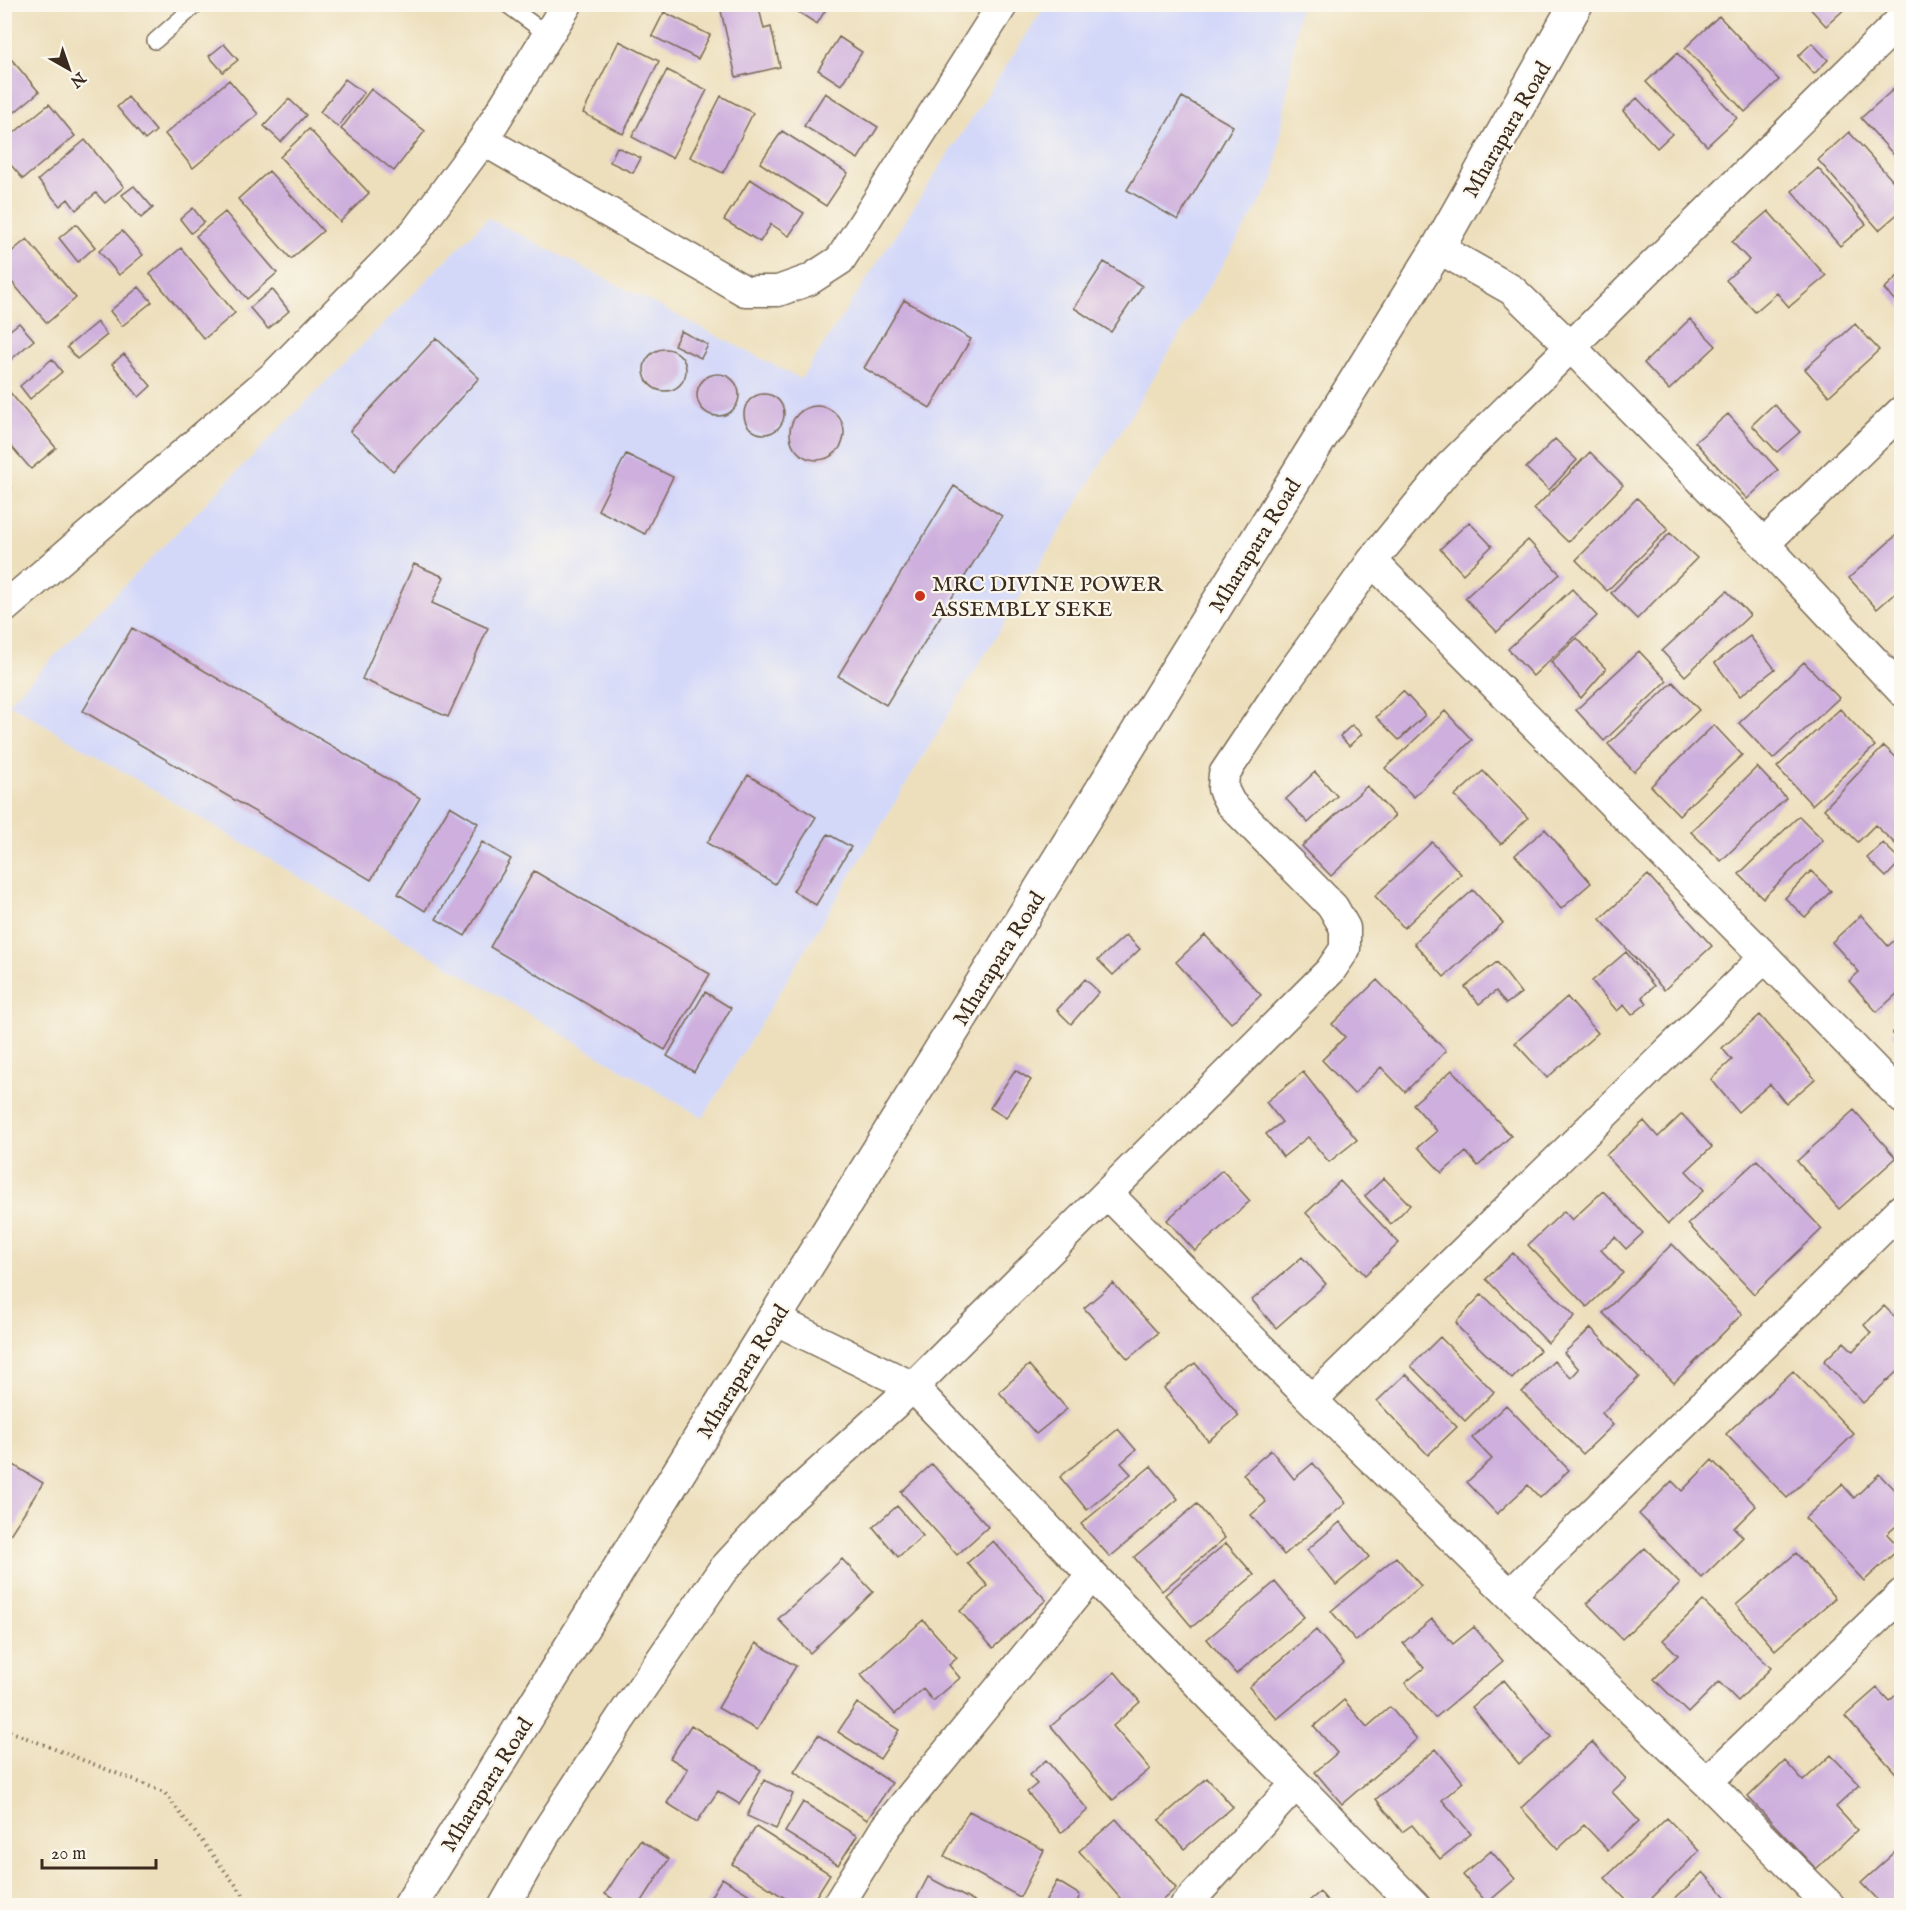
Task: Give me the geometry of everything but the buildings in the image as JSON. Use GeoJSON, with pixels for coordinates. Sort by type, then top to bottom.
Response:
{"type":"FeatureCollection","features":[{"type":"Feature","properties":{"kind":"main road","name":"Mharapara Road"},"geometry":{"type":"LineString","coordinates":[[410,1905],[1438,248],[1576,4]]}},
{"type":"Feature","properties":{"kind":"street"},"geometry":{"type":"LineString","coordinates":[[4,608],[274,376],[415,232],[483,141],[567,4]]}},
{"type":"Feature","properties":{"kind":"street"},"geometry":{"type":"LineString","coordinates":[[483,141],[745,291],[778,291],[809,280],[840,260],[1003,4]]}},
{"type":"Feature","properties":{"kind":"street"},"geometry":{"type":"LineString","coordinates":[[504,1905],[545,1834],[722,1571],[781,1507],[913,1387],[1330,971],[1345,949],[1345,928],[1333,907],[1230,803],[1223,789],[1224,774],[1284,684],[1372,561],[1449,467],[1902,20]]}},
{"type":"Feature","properties":{"kind":"street"},"geometry":{"type":"LineString","coordinates":[[1438,248],[1512,290],[1764,544],[1902,691]]}},
{"type":"Feature","properties":{"kind":"street"},"geometry":{"type":"LineString","coordinates":[[1764,544],[1902,411]]}},
{"type":"Feature","properties":{"kind":"street"},"geometry":{"type":"LineString","coordinates":[[1372,561],[1902,1098]]}},
{"type":"Feature","properties":{"kind":"street"},"geometry":{"type":"LineString","coordinates":[[1312,1400],[1765,957]]}},
{"type":"Feature","properties":{"kind":"street"},"geometry":{"type":"LineString","coordinates":[[1107,1194],[1510,1595],[1707,1782],[1830,1905]]}},
{"type":"Feature","properties":{"kind":"street"},"geometry":{"type":"LineString","coordinates":[[1510,1595],[1902,1209]]}},
{"type":"Feature","properties":{"kind":"street"},"geometry":{"type":"LineString","coordinates":[[774,1318],[913,1387],[1295,1785],[1415,1905]]}},
{"type":"Feature","properties":{"kind":"street"},"geometry":{"type":"LineString","coordinates":[[837,1905],[886,1827],[1092,1575]]}},
{"type":"Feature","properties":{"kind":"street"},"geometry":{"type":"LineString","coordinates":[[1707,1782],[1902,1594]]}},
{"type":"Feature","properties":{"kind":"street"},"geometry":{"type":"LineString","coordinates":[[1185,1905],[1295,1785]]}},
{"type":"Feature","properties":{"kind":"lane"},"geometry":{"type":"LineString","coordinates":[[155,41],[197,4]]}},
{"type":"Feature","properties":{"kind":"lane"},"geometry":{"type":"LineString","coordinates":[[506,4],[548,35]]}},
{"type":"Feature","properties":{"kind":"path"},"geometry":{"type":"LineString","coordinates":[[4,1730],[164,1792],[252,1905]]}},
{"type":"Feature","properties":{"kind":"shaded area"},"geometry":{"type":"Polygon","coordinates":[[[1046,5],[1300,5],[1274,180],[703,1118],[8,703],[488,218],[801,379],[1046,5]]]}},
{"type":"Feature","properties":{"kind":"place","name":"MRC DIVINE POWER ASSEMBLY SEKE"},"geometry":{"type":"Point","coordinates":[920,596]}}]}
